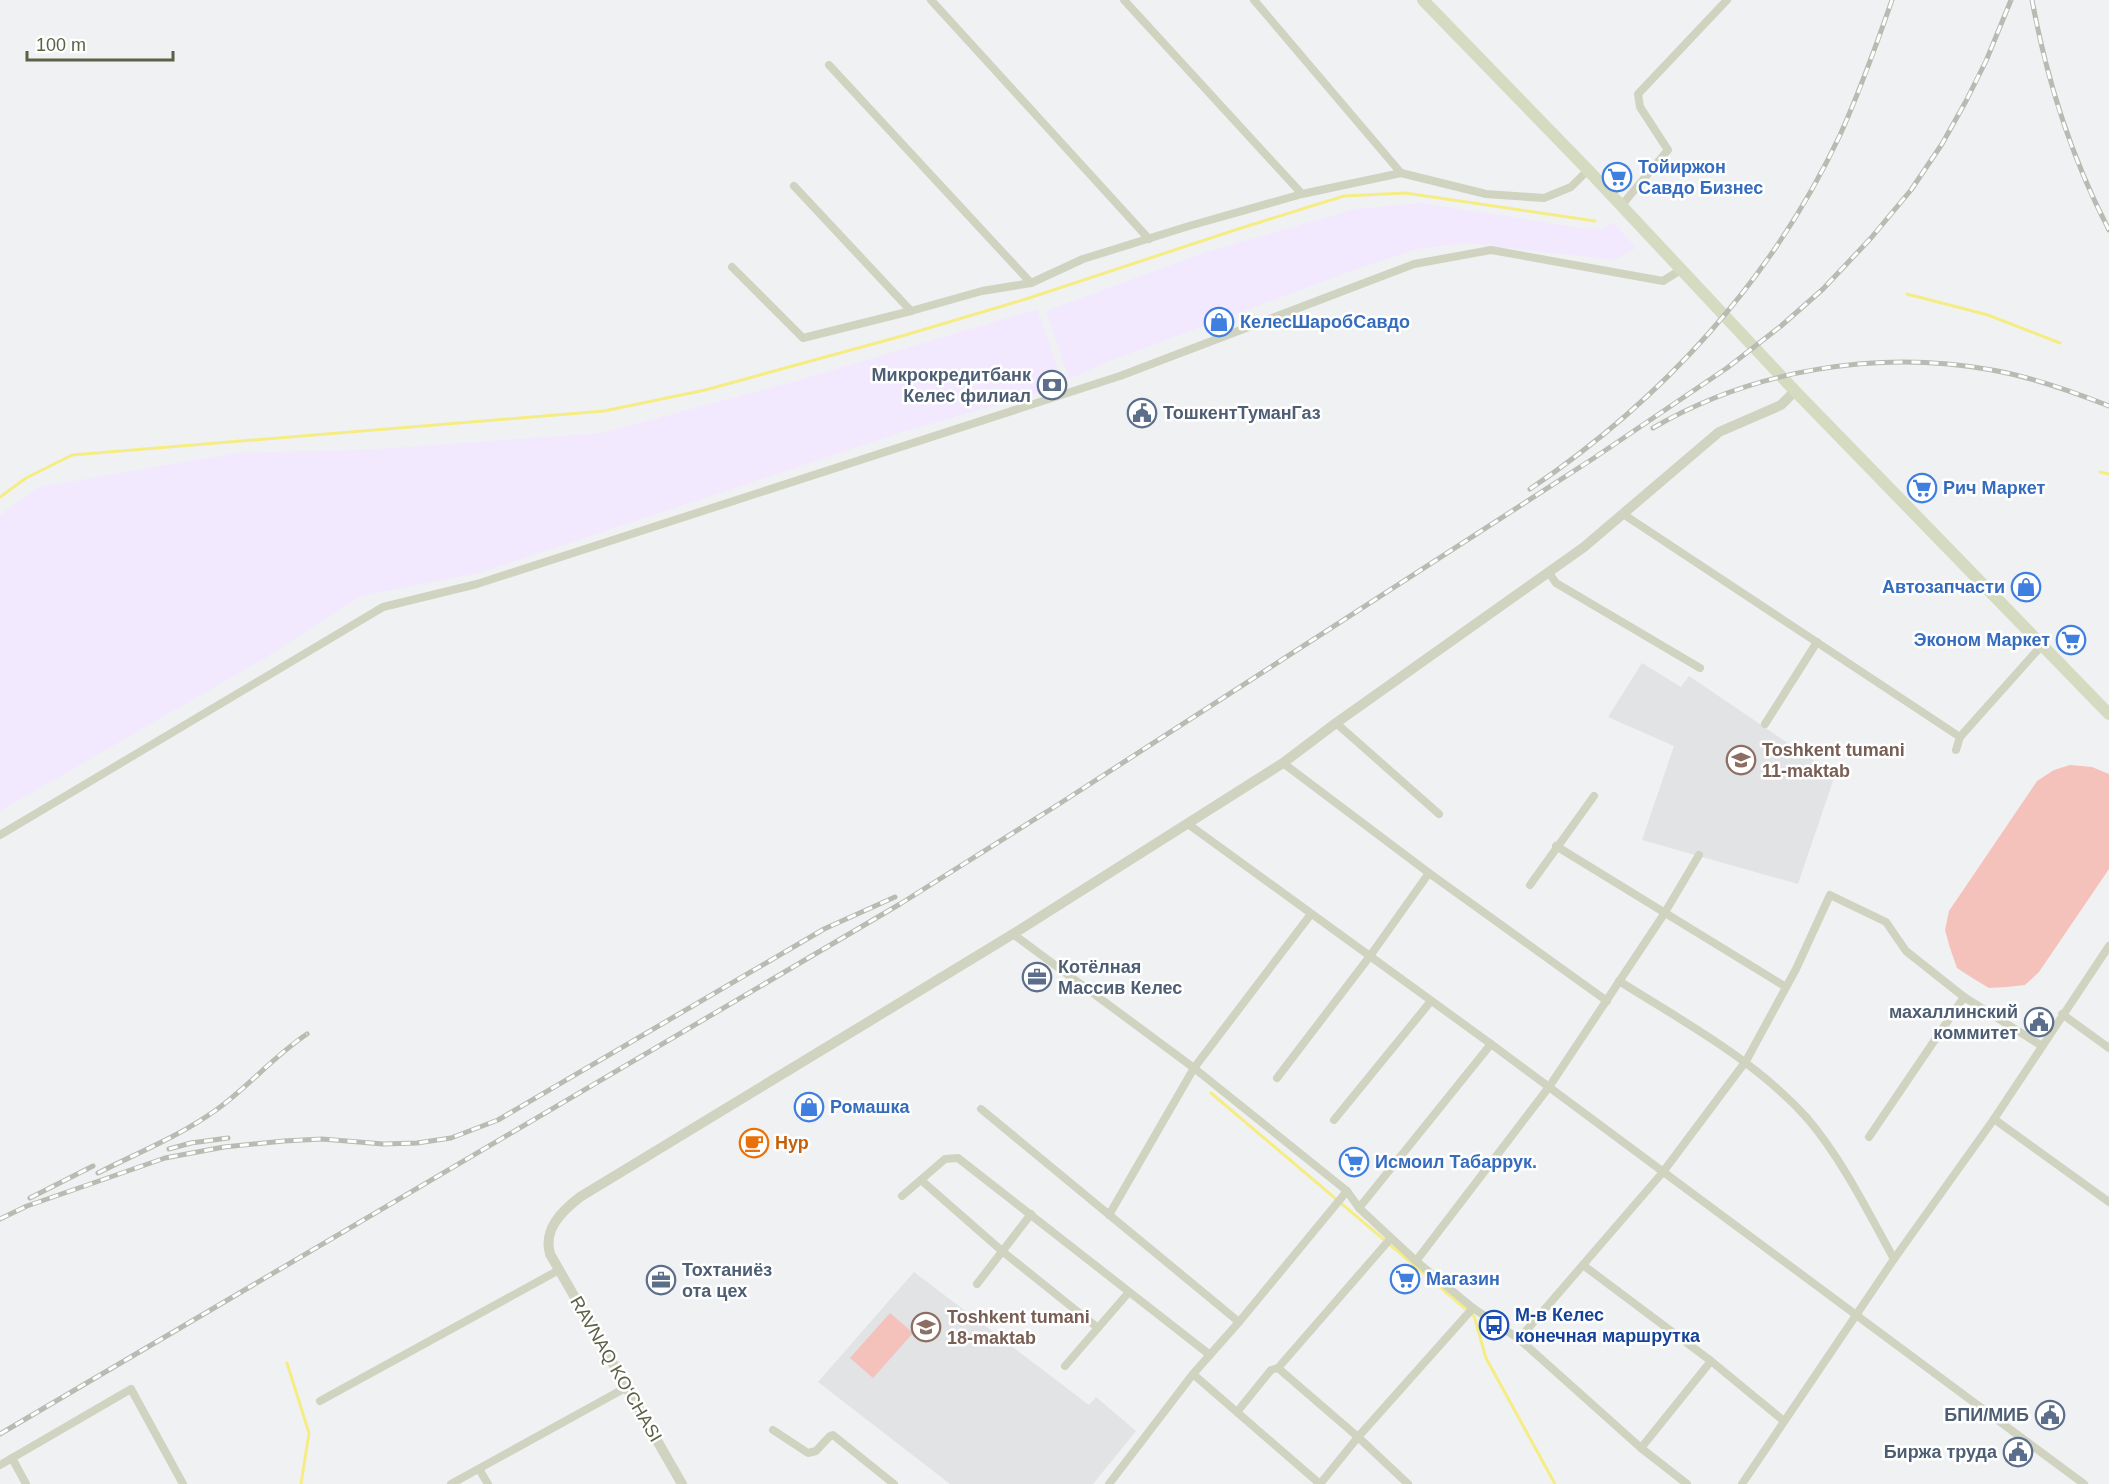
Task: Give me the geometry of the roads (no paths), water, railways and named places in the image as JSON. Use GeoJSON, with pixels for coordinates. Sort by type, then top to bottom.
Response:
{"type":"FeatureCollection","features":[{"type":"Feature","properties":{"kind":"main road"},"geometry":{"type":"LineString","coordinates":[[1423,0],[1588,170],[1795,391],[2109,714]]}},
{"type":"Feature","properties":{"kind":"street"},"geometry":{"type":"LineString","coordinates":[[931,0],[1149,239]]}},
{"type":"Feature","properties":{"kind":"street"},"geometry":{"type":"LineString","coordinates":[[1124,0],[1302,194]]}},
{"type":"Feature","properties":{"kind":"street"},"geometry":{"type":"LineString","coordinates":[[1254,0],[1401,173]]}},
{"type":"Feature","properties":{"kind":"street"},"geometry":{"type":"LineString","coordinates":[[1620,206],[1668,150],[1640,107],[1638,94],[1727,0]]}},
{"type":"Feature","properties":{"kind":"street"},"geometry":{"type":"LineString","coordinates":[[829,65],[1031,283]]}},
{"type":"Feature","properties":{"kind":"street"},"geometry":{"type":"LineString","coordinates":[[732,267],[803,338],[982,291],[1031,283],[1083,259],[1302,194],[1401,173],[1486,194],[1544,198],[1571,187],[1588,170]]}},
{"type":"Feature","properties":{"kind":"street"},"geometry":{"type":"LineString","coordinates":[[794,186],[911,311]]}},
{"type":"Feature","properties":{"kind":"street"},"geometry":{"type":"LineString","coordinates":[[0,835],[383,607],[477,584],[1120,376],[1414,264],[1491,250],[1663,281],[1682,270]]}},
{"type":"Feature","properties":{"kind":"street"},"geometry":{"type":"LineString","coordinates":[[1686,1484],[1641,1448],[1519,1339],[1473,1308],[1416,1261],[1359,1208],[1347,1191],[1194,1068],[1013,934],[1283,763],[1584,547],[1719,432],[1781,405],[1795,391]]}},
{"type":"Feature","properties":{"kind":"street"},"geometry":{"type":"LineString","coordinates":[[1623,514],[1959,737]]}},
{"type":"Feature","properties":{"kind":"street"},"geometry":{"type":"LineString","coordinates":[[1549,573],[1556,582],[1700,668]]}},
{"type":"Feature","properties":{"kind":"street"},"geometry":{"type":"LineString","coordinates":[[1765,724],[1817,642]]}},
{"type":"Feature","properties":{"kind":"street"},"geometry":{"type":"LineString","coordinates":[[1956,750],[1959,737],[2043,644]]}},
{"type":"Feature","properties":{"kind":"street"},"geometry":{"type":"LineString","coordinates":[[1336,723],[1439,814]]}},
{"type":"Feature","properties":{"kind":"street"},"geometry":{"type":"LineString","coordinates":[[1283,763],[1607,1001]]}},
{"type":"Feature","properties":{"kind":"street"},"geometry":{"type":"LineString","coordinates":[[1530,885],[1594,796]]}},
{"type":"Feature","properties":{"kind":"street"},"geometry":{"type":"LineString","coordinates":[[1188,825],[1491,1044],[2084,1484]]}},
{"type":"Feature","properties":{"kind":"street"},"geometry":{"type":"LineString","coordinates":[[1556,846],[1786,987]]}},
{"type":"Feature","properties":{"kind":"street"},"geometry":{"type":"LineString","coordinates":[[1416,1261],[1549,1088],[1665,914],[1699,855]]}},
{"type":"Feature","properties":{"kind":"street"},"geometry":{"type":"LineString","coordinates":[[1277,1078],[1370,957],[1430,873]]}},
{"type":"Feature","properties":{"kind":"street"},"geometry":{"type":"LineString","coordinates":[[1519,1339],[1663,1172],[1746,1061],[1796,969],[1830,895],[1886,922],[1906,951],[1964,997],[2042,1046]]}},
{"type":"Feature","properties":{"kind":"street"},"geometry":{"type":"LineString","coordinates":[[1109,1215],[1194,1068],[1311,914]]}},
{"type":"Feature","properties":{"kind":"street","name":"RAVNAQ KO‘CHASI"},"geometry":{"type":"LineString","coordinates":[[682,1484],[550,1254],[548,1245],[552,1225],[580,1197],[1013,934]]}},
{"type":"Feature","properties":{"kind":"street"},"geometry":{"type":"LineString","coordinates":[[1742,1484],[1894,1259],[1994,1119],[2109,946]]}},
{"type":"Feature","properties":{"kind":"street"},"geometry":{"type":"LineString","coordinates":[[1619,981],[1746,1061],[1807,1119],[1848,1175],[1894,1259]]}},
{"type":"Feature","properties":{"kind":"street"},"geometry":{"type":"LineString","coordinates":[[1869,1137],[1964,997]]}},
{"type":"Feature","properties":{"kind":"street"},"geometry":{"type":"LineString","coordinates":[[1334,1120],[1431,1001]]}},
{"type":"Feature","properties":{"kind":"street"},"geometry":{"type":"LineString","coordinates":[[2062,1014],[2109,1048]]}},
{"type":"Feature","properties":{"kind":"street"},"geometry":{"type":"LineString","coordinates":[[1359,1208],[1491,1044]]}},
{"type":"Feature","properties":{"kind":"street"},"geometry":{"type":"LineString","coordinates":[[981,1108],[1239,1322]]}},
{"type":"Feature","properties":{"kind":"street"},"geometry":{"type":"LineString","coordinates":[[1994,1119],[2109,1202]]}},
{"type":"Feature","properties":{"kind":"street"},"geometry":{"type":"LineString","coordinates":[[902,1196],[945,1159],[958,1158],[1210,1355]]}},
{"type":"Feature","properties":{"kind":"street"},"geometry":{"type":"LineString","coordinates":[[921,1180],[1002,1251],[1098,1328]]}},
{"type":"Feature","properties":{"kind":"street"},"geometry":{"type":"LineString","coordinates":[[1109,1484],[1193,1374],[1347,1191]]}},
{"type":"Feature","properties":{"kind":"street"},"geometry":{"type":"LineString","coordinates":[[977,1284],[1031,1214]]}},
{"type":"Feature","properties":{"kind":"street"},"geometry":{"type":"LineString","coordinates":[[1237,1412],[1271,1370],[1278,1368],[1391,1238]]}},
{"type":"Feature","properties":{"kind":"street"},"geometry":{"type":"LineString","coordinates":[[1583,1264],[1784,1421]]}},
{"type":"Feature","properties":{"kind":"street"},"geometry":{"type":"LineString","coordinates":[[320,1401],[559,1270]]}},
{"type":"Feature","properties":{"kind":"street"},"geometry":{"type":"LineString","coordinates":[[1065,1366],[1129,1292]]}},
{"type":"Feature","properties":{"kind":"street"},"geometry":{"type":"LineString","coordinates":[[1193,1374],[1320,1484],[1358,1437],[1473,1308]]}},
{"type":"Feature","properties":{"kind":"street"},"geometry":{"type":"LineString","coordinates":[[1641,1448],[1711,1362]]}},
{"type":"Feature","properties":{"kind":"street"},"geometry":{"type":"LineString","coordinates":[[1278,1368],[1408,1484]]}},
{"type":"Feature","properties":{"kind":"street"},"geometry":{"type":"LineString","coordinates":[[451,1484],[627,1387]]}},
{"type":"Feature","properties":{"kind":"street"},"geometry":{"type":"LineString","coordinates":[[0,1466],[131,1389],[183,1484]]}},
{"type":"Feature","properties":{"kind":"street"},"geometry":{"type":"LineString","coordinates":[[773,1430],[808,1453],[816,1451],[833,1435],[894,1484]]}},
{"type":"Feature","properties":{"kind":"street"},"geometry":{"type":"LineString","coordinates":[[12,1458],[26,1484]]}},
{"type":"Feature","properties":{"kind":"street"},"geometry":{"type":"LineString","coordinates":[[479,1468],[488,1484]]}},
{"type":"Feature","properties":{"kind":"waterway"},"geometry":{"type":"LineString","coordinates":[[0,497],[26,478],[72,455],[604,411],[705,390],[1026,299],[1344,196],[1405,193],[1595,221]]}},
{"type":"Feature","properties":{"kind":"waterway"},"geometry":{"type":"LineString","coordinates":[[1907,294],[1988,315],[2060,343]]}},
{"type":"Feature","properties":{"kind":"waterway"},"geometry":{"type":"LineString","coordinates":[[2100,472],[2109,474]]}},
{"type":"Feature","properties":{"kind":"waterway"},"geometry":{"type":"LineString","coordinates":[[1211,1093],[1474,1316],[1486,1358],[1555,1484]]}},
{"type":"Feature","properties":{"kind":"waterway"},"geometry":{"type":"LineString","coordinates":[[287,1363],[309,1433],[301,1484]]}},
{"type":"Feature","properties":{"kind":"railway"},"geometry":{"type":"LineString","coordinates":[[1530,489],[1625,417],[1709,333],[1747,287],[1813,188],[1840,135],[1892,0]]}},
{"type":"Feature","properties":{"kind":"railway"},"geometry":{"type":"LineString","coordinates":[[0,1434],[900,904],[1059,804],[1594,458],[1727,368],[1781,326],[1823,289],[1871,238],[1911,190],[1942,144],[1966,101],[1986,61],[2011,0]]}},
{"type":"Feature","properties":{"kind":"railway"},"geometry":{"type":"LineString","coordinates":[[2032,0],[2045,60],[2062,118],[2083,175],[2109,230]]}},
{"type":"Feature","properties":{"kind":"railway"},"geometry":{"type":"LineString","coordinates":[[1653,428],[1691,408],[1774,379],[1817,369],[1861,364],[1905,362],[1949,364],[1992,370],[2022,376],[2109,406]]}},
{"type":"Feature","properties":{"kind":"railway"},"geometry":{"type":"LineString","coordinates":[[0,1219],[27,1206],[165,1158],[224,1147],[322,1139],[383,1144],[417,1143],[451,1138],[498,1120],[824,929],[895,897]]}},
{"type":"Feature","properties":{"kind":"railway"},"geometry":{"type":"LineString","coordinates":[[98,1173],[202,1119],[228,1101],[307,1034]]}},
{"type":"Feature","properties":{"kind":"railway"},"geometry":{"type":"LineString","coordinates":[[169,1149],[191,1143],[228,1138]]}},
{"type":"Feature","properties":{"kind":"railway"},"geometry":{"type":"LineString","coordinates":[[30,1198],[93,1166]]}},
{"type":"Feature","properties":{"kind":"place","name":"Тойиржон Савдо Бизнес"},"geometry":{"type":"Point","coordinates":[1617,177]}},
{"type":"Feature","properties":{"kind":"place","name":"КелесШаробСавдо"},"geometry":{"type":"Point","coordinates":[1219,322]}},
{"type":"Feature","properties":{"kind":"place","name":"Микрокредитбанк Келес филиал"},"geometry":{"type":"Point","coordinates":[1052,385]}},
{"type":"Feature","properties":{"kind":"place","name":"ТошкентТуманГаз"},"geometry":{"type":"Point","coordinates":[1142,413]}},
{"type":"Feature","properties":{"kind":"place","name":"Рич Маркет"},"geometry":{"type":"Point","coordinates":[1922,488]}},
{"type":"Feature","properties":{"kind":"place","name":"Автозапчасти"},"geometry":{"type":"Point","coordinates":[2026,587]}},
{"type":"Feature","properties":{"kind":"place","name":"Эконом Маркет"},"geometry":{"type":"Point","coordinates":[2071,640]}},
{"type":"Feature","properties":{"kind":"place","name":"Toshkent tumani 11-maktab"},"geometry":{"type":"Point","coordinates":[1741,760]}},
{"type":"Feature","properties":{"kind":"place","name":"Котёлная Массив Келес"},"geometry":{"type":"Point","coordinates":[1037,977]}},
{"type":"Feature","properties":{"kind":"place","name":"махаллинский коммитет"},"geometry":{"type":"Point","coordinates":[2039,1022]}},
{"type":"Feature","properties":{"kind":"place","name":"Ромашка"},"geometry":{"type":"Point","coordinates":[809,1107]}},
{"type":"Feature","properties":{"kind":"place","name":"Нур"},"geometry":{"type":"Point","coordinates":[754,1143]}},
{"type":"Feature","properties":{"kind":"place","name":"Исмоил Табаррук."},"geometry":{"type":"Point","coordinates":[1354,1162]}},
{"type":"Feature","properties":{"kind":"place","name":"Магазин"},"geometry":{"type":"Point","coordinates":[1405,1279]}},
{"type":"Feature","properties":{"kind":"place","name":"Тохтаниёз ота цех"},"geometry":{"type":"Point","coordinates":[661,1280]}},
{"type":"Feature","properties":{"kind":"place","name":"М-в Келес конечная маршрутка"},"geometry":{"type":"Point","coordinates":[1494,1325]}},
{"type":"Feature","properties":{"kind":"place","name":"Toshkent tumani 18-maktab"},"geometry":{"type":"Point","coordinates":[926,1327]}},
{"type":"Feature","properties":{"kind":"place","name":"БПИ/МИБ"},"geometry":{"type":"Point","coordinates":[2050,1415]}},
{"type":"Feature","properties":{"kind":"place","name":"Биржа труда"},"geometry":{"type":"Point","coordinates":[2018,1452]}}]}
